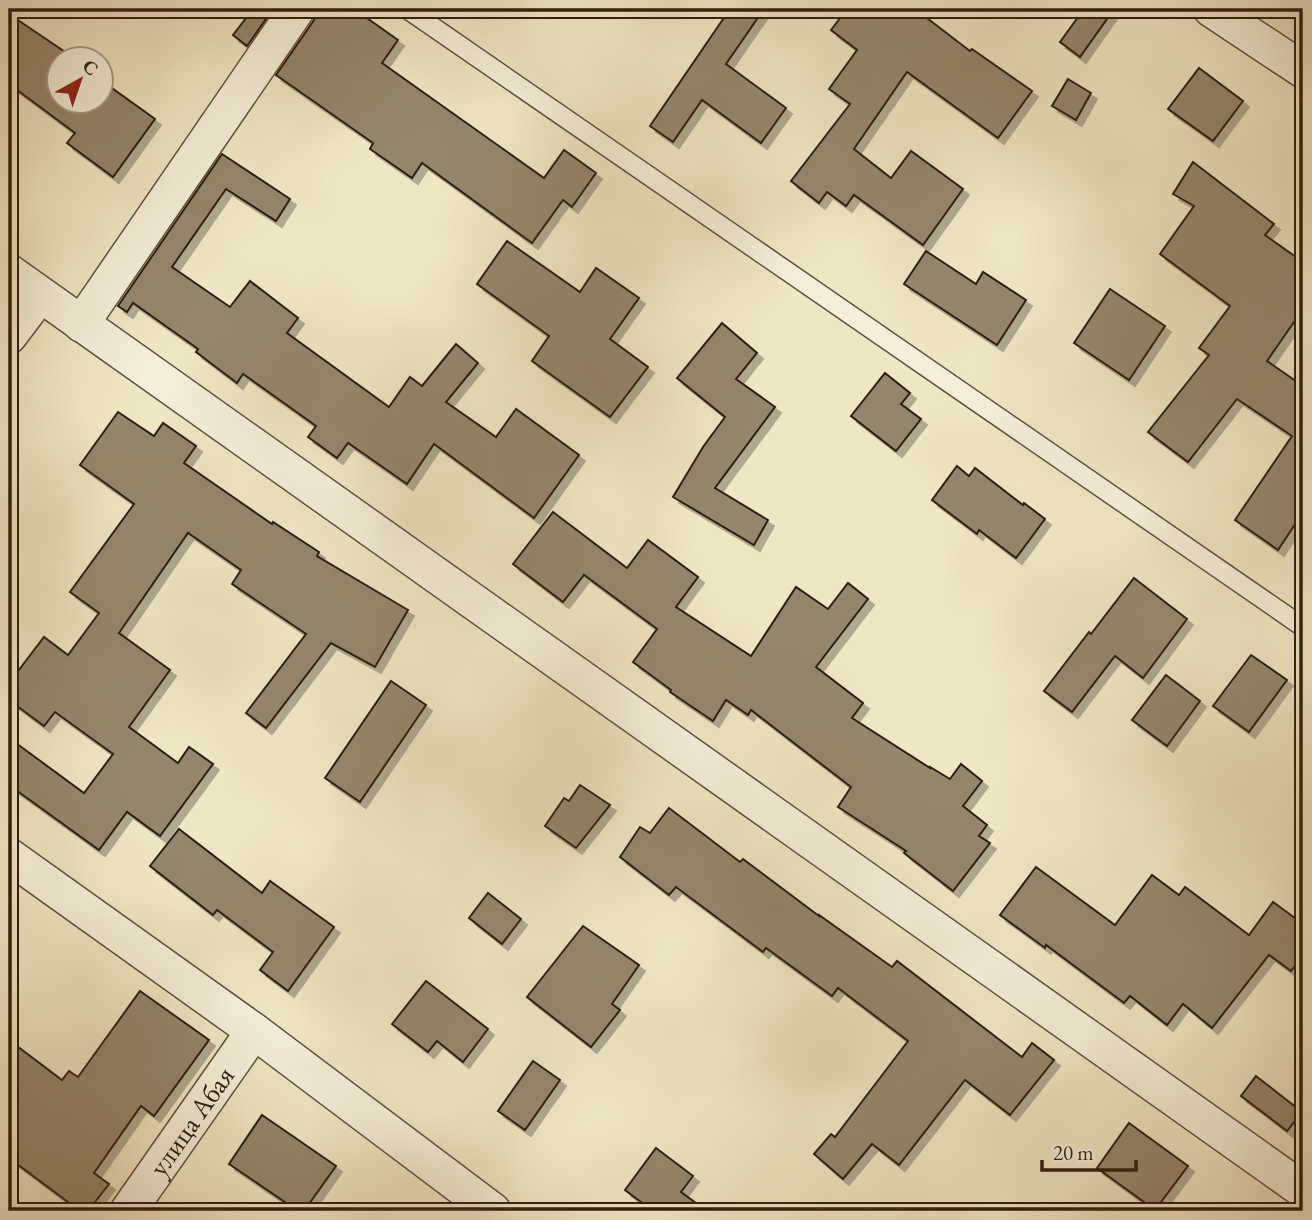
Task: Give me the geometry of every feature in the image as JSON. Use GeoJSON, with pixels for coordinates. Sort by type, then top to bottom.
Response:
{"type":"FeatureCollection","features":[{"type":"Feature","properties":{"kind":"street"},"geometry":{"type":"LineString","coordinates":[[81,324],[297,9]]}},
{"type":"Feature","properties":{"kind":"street"},"geometry":{"type":"LineString","coordinates":[[1211,9],[1303,70]]}},
{"type":"Feature","properties":{"kind":"street"},"geometry":{"type":"LineString","coordinates":[[9,272],[1303,1190]]}},
{"type":"Feature","properties":{"kind":"street"},"geometry":{"type":"LineString","coordinates":[[9,336],[40,295]]}},
{"type":"Feature","properties":{"kind":"street"},"geometry":{"type":"LineString","coordinates":[[9,856],[254,1031],[493,1211]]}},
{"type":"Feature","properties":{"kind":"street","name":"улица Абая"},"geometry":{"type":"LineString","coordinates":[[128,1211],[254,1031]]}},
{"type":"Feature","properties":{"kind":"lane"},"geometry":{"type":"LineString","coordinates":[[407,9],[1303,627]]}},
{"type":"Feature","properties":{"kind":"building"},"geometry":{"type":"Polygon","coordinates":[[[253,9],[273,9],[247,46],[233,35],[253,9]]]}},
{"type":"Feature","properties":{"kind":"building"},"geometry":{"type":"Polygon","coordinates":[[[317,9],[354,9],[398,40],[382,63],[544,178],[564,150],[596,173],[572,207],[563,200],[532,243],[422,163],[412,178],[370,149],[373,143],[276,75],[314,20],[317,9]]]}},
{"type":"Feature","properties":{"kind":"building"},"geometry":{"type":"Polygon","coordinates":[[[730,9],[764,9],[726,64],[786,108],[761,143],[702,100],[673,142],[650,126],[730,9]]]}},
{"type":"Feature","properties":{"kind":"building"},"geometry":{"type":"Polygon","coordinates":[[[847,9],[915,9],[970,51],[972,49],[1032,91],[998,138],[907,72],[854,149],[891,178],[911,151],[963,189],[923,245],[854,195],[846,206],[827,192],[819,203],[791,181],[850,104],[829,89],[857,50],[831,30],[847,9]]]}},
{"type":"Feature","properties":{"kind":"building"},"geometry":{"type":"Polygon","coordinates":[[[1084,9],[1114,9],[1080,57],[1060,42],[1084,9]]]}},
{"type":"Feature","properties":{"kind":"building"},"geometry":{"type":"Polygon","coordinates":[[[9,14],[56,46],[46,46],[46,111],[9,84],[9,14]]]}},
{"type":"Feature","properties":{"kind":"building"},"geometry":{"type":"Polygon","coordinates":[[[1199,68],[1243,101],[1213,141],[1168,109],[1199,68]]]}},
{"type":"Feature","properties":{"kind":"building"},"geometry":{"type":"Polygon","coordinates":[[[1068,79],[1091,93],[1076,120],[1052,106],[1068,79]]]}},
{"type":"Feature","properties":{"kind":"building"},"geometry":{"type":"Polygon","coordinates":[[[116,91],[155,119],[113,177],[67,143],[75,133],[52,116],[116,116],[116,91]]]}},
{"type":"Feature","properties":{"kind":"building"},"geometry":{"type":"Polygon","coordinates":[[[222,154],[290,199],[276,221],[226,189],[172,267],[230,307],[250,281],[298,318],[287,333],[389,407],[410,377],[422,386],[456,344],[478,363],[446,402],[496,437],[516,409],[579,455],[534,518],[434,444],[407,484],[348,443],[337,458],[308,437],[316,426],[243,374],[237,383],[196,352],[198,349],[133,303],[127,312],[118,306],[222,154]]]}},
{"type":"Feature","properties":{"kind":"building"},"geometry":{"type":"Polygon","coordinates":[[[1193,162],[1274,224],[1265,235],[1303,262],[1303,309],[1267,361],[1303,386],[1303,512],[1278,550],[1235,520],[1292,436],[1237,399],[1188,462],[1148,432],[1209,355],[1199,348],[1230,306],[1160,254],[1194,206],[1173,194],[1193,162]]]}},
{"type":"Feature","properties":{"kind":"building"},"geometry":{"type":"Polygon","coordinates":[[[507,241],[580,292],[596,268],[639,298],[610,339],[648,367],[610,417],[532,361],[549,336],[477,284],[507,241]]]}},
{"type":"Feature","properties":{"kind":"building"},"geometry":{"type":"Polygon","coordinates":[[[926,251],[976,284],[983,272],[1026,300],[997,345],[904,284],[926,251]]]}},
{"type":"Feature","properties":{"kind":"building"},"geometry":{"type":"Polygon","coordinates":[[[1110,289],[1165,326],[1129,380],[1074,343],[1110,289]]]}},
{"type":"Feature","properties":{"kind":"building"},"geometry":{"type":"Polygon","coordinates":[[[722,323],[757,353],[736,379],[775,407],[715,488],[768,520],[754,545],[673,497],[725,417],[677,378],[722,323]]]}},
{"type":"Feature","properties":{"kind":"building"},"geometry":{"type":"Polygon","coordinates":[[[885,373],[910,393],[901,404],[921,419],[896,451],[851,416],[885,373]]]}},
{"type":"Feature","properties":{"kind":"building"},"geometry":{"type":"Polygon","coordinates":[[[118,412],[154,436],[163,423],[196,446],[184,463],[272,524],[273,522],[319,552],[317,556],[408,610],[375,667],[331,643],[266,728],[246,713],[306,634],[232,584],[241,570],[188,533],[119,633],[170,670],[129,727],[178,763],[189,747],[213,764],[160,836],[127,812],[99,850],[9,785],[9,738],[84,793],[113,754],[55,712],[44,726],[9,700],[9,683],[44,637],[68,655],[99,613],[70,592],[134,504],[80,465],[118,412]]]}},
{"type":"Feature","properties":{"kind":"building"},"geometry":{"type":"Polygon","coordinates":[[[957,466],[969,476],[975,468],[1045,519],[1016,558],[979,530],[977,534],[932,500],[957,466]]]}},
{"type":"Feature","properties":{"kind":"building"},"geometry":{"type":"Polygon","coordinates":[[[553,512],[627,568],[648,540],[698,577],[676,607],[751,656],[796,587],[828,609],[848,583],[868,599],[816,667],[863,703],[852,718],[950,779],[961,764],[982,781],[963,806],[987,825],[979,836],[990,843],[953,891],[904,853],[906,851],[838,807],[851,787],[751,710],[748,715],[726,700],[713,721],[670,692],[671,690],[633,662],[657,629],[584,575],[563,602],[513,564],[553,512]]]}},
{"type":"Feature","properties":{"kind":"building"},"geometry":{"type":"Polygon","coordinates":[[[1134,578],[1187,619],[1143,678],[1115,656],[1072,712],[1044,691],[1134,578]]]}},
{"type":"Feature","properties":{"kind":"building"},"geometry":{"type":"Polygon","coordinates":[[[1251,655],[1287,680],[1249,732],[1213,706],[1251,655]]]}},
{"type":"Feature","properties":{"kind":"building"},"geometry":{"type":"Polygon","coordinates":[[[1166,675],[1200,701],[1167,746],[1132,720],[1166,675]]]}},
{"type":"Feature","properties":{"kind":"building"},"geometry":{"type":"Polygon","coordinates":[[[391,681],[426,705],[360,802],[325,778],[391,681]]]}},
{"type":"Feature","properties":{"kind":"building"},"geometry":{"type":"Polygon","coordinates":[[[580,785],[610,805],[576,848],[545,826],[564,798],[569,801],[580,785]]]}},
{"type":"Feature","properties":{"kind":"building"},"geometry":{"type":"Polygon","coordinates":[[[669,808],[740,862],[743,859],[892,967],[897,961],[1022,1057],[1032,1043],[1054,1060],[1010,1115],[965,1080],[899,1165],[872,1144],[843,1179],[814,1154],[831,1134],[835,1137],[908,1041],[838,988],[832,996],[766,948],[763,952],[676,887],[669,895],[620,857],[640,827],[650,833],[669,808]]]}},
{"type":"Feature","properties":{"kind":"building"},"geometry":{"type":"Polygon","coordinates":[[[179,829],[262,893],[270,881],[334,927],[288,991],[260,970],[273,952],[217,910],[213,915],[150,866],[179,829]]]}},
{"type":"Feature","properties":{"kind":"building"},"geometry":{"type":"Polygon","coordinates":[[[1036,867],[1115,925],[1152,875],[1179,895],[1185,887],[1249,935],[1273,902],[1303,924],[1303,955],[1291,971],[1269,955],[1212,1028],[1183,1004],[1167,1025],[1130,996],[1124,1003],[1046,945],[1045,948],[1000,915],[1036,867]]]}},
{"type":"Feature","properties":{"kind":"building"},"geometry":{"type":"Polygon","coordinates":[[[488,893],[521,919],[502,944],[469,918],[488,893]]]}},
{"type":"Feature","properties":{"kind":"building"},"geometry":{"type":"Polygon","coordinates":[[[583,926],[639,965],[612,1004],[620,1010],[591,1047],[527,997],[583,926]]]}},
{"type":"Feature","properties":{"kind":"building"},"geometry":{"type":"Polygon","coordinates":[[[426,981],[488,1029],[463,1062],[437,1041],[428,1052],[392,1024],[426,981]]]}},
{"type":"Feature","properties":{"kind":"building"},"geometry":{"type":"Polygon","coordinates":[[[140,991],[209,1040],[154,1116],[141,1106],[94,1173],[109,1184],[88,1211],[80,1211],[9,1158],[9,1040],[62,1080],[69,1071],[78,1077],[140,991]]]}},
{"type":"Feature","properties":{"kind":"building"},"geometry":{"type":"Polygon","coordinates":[[[533,1061],[560,1080],[525,1130],[498,1111],[533,1061]]]}},
{"type":"Feature","properties":{"kind":"building"},"geometry":{"type":"Polygon","coordinates":[[[1256,1076],[1302,1112],[1287,1131],[1241,1096],[1256,1076]]]}},
{"type":"Feature","properties":{"kind":"building"},"geometry":{"type":"Polygon","coordinates":[[[262,1115],[336,1166],[304,1211],[298,1211],[229,1164],[262,1115]]]}},
{"type":"Feature","properties":{"kind":"building"},"geometry":{"type":"Polygon","coordinates":[[[1129,1123],[1188,1166],[1155,1210],[1097,1168],[1129,1123]]]}},
{"type":"Feature","properties":{"kind":"building"},"geometry":{"type":"Polygon","coordinates":[[[656,1148],[693,1176],[681,1192],[707,1211],[653,1211],[625,1190],[656,1148]]]}}]}
